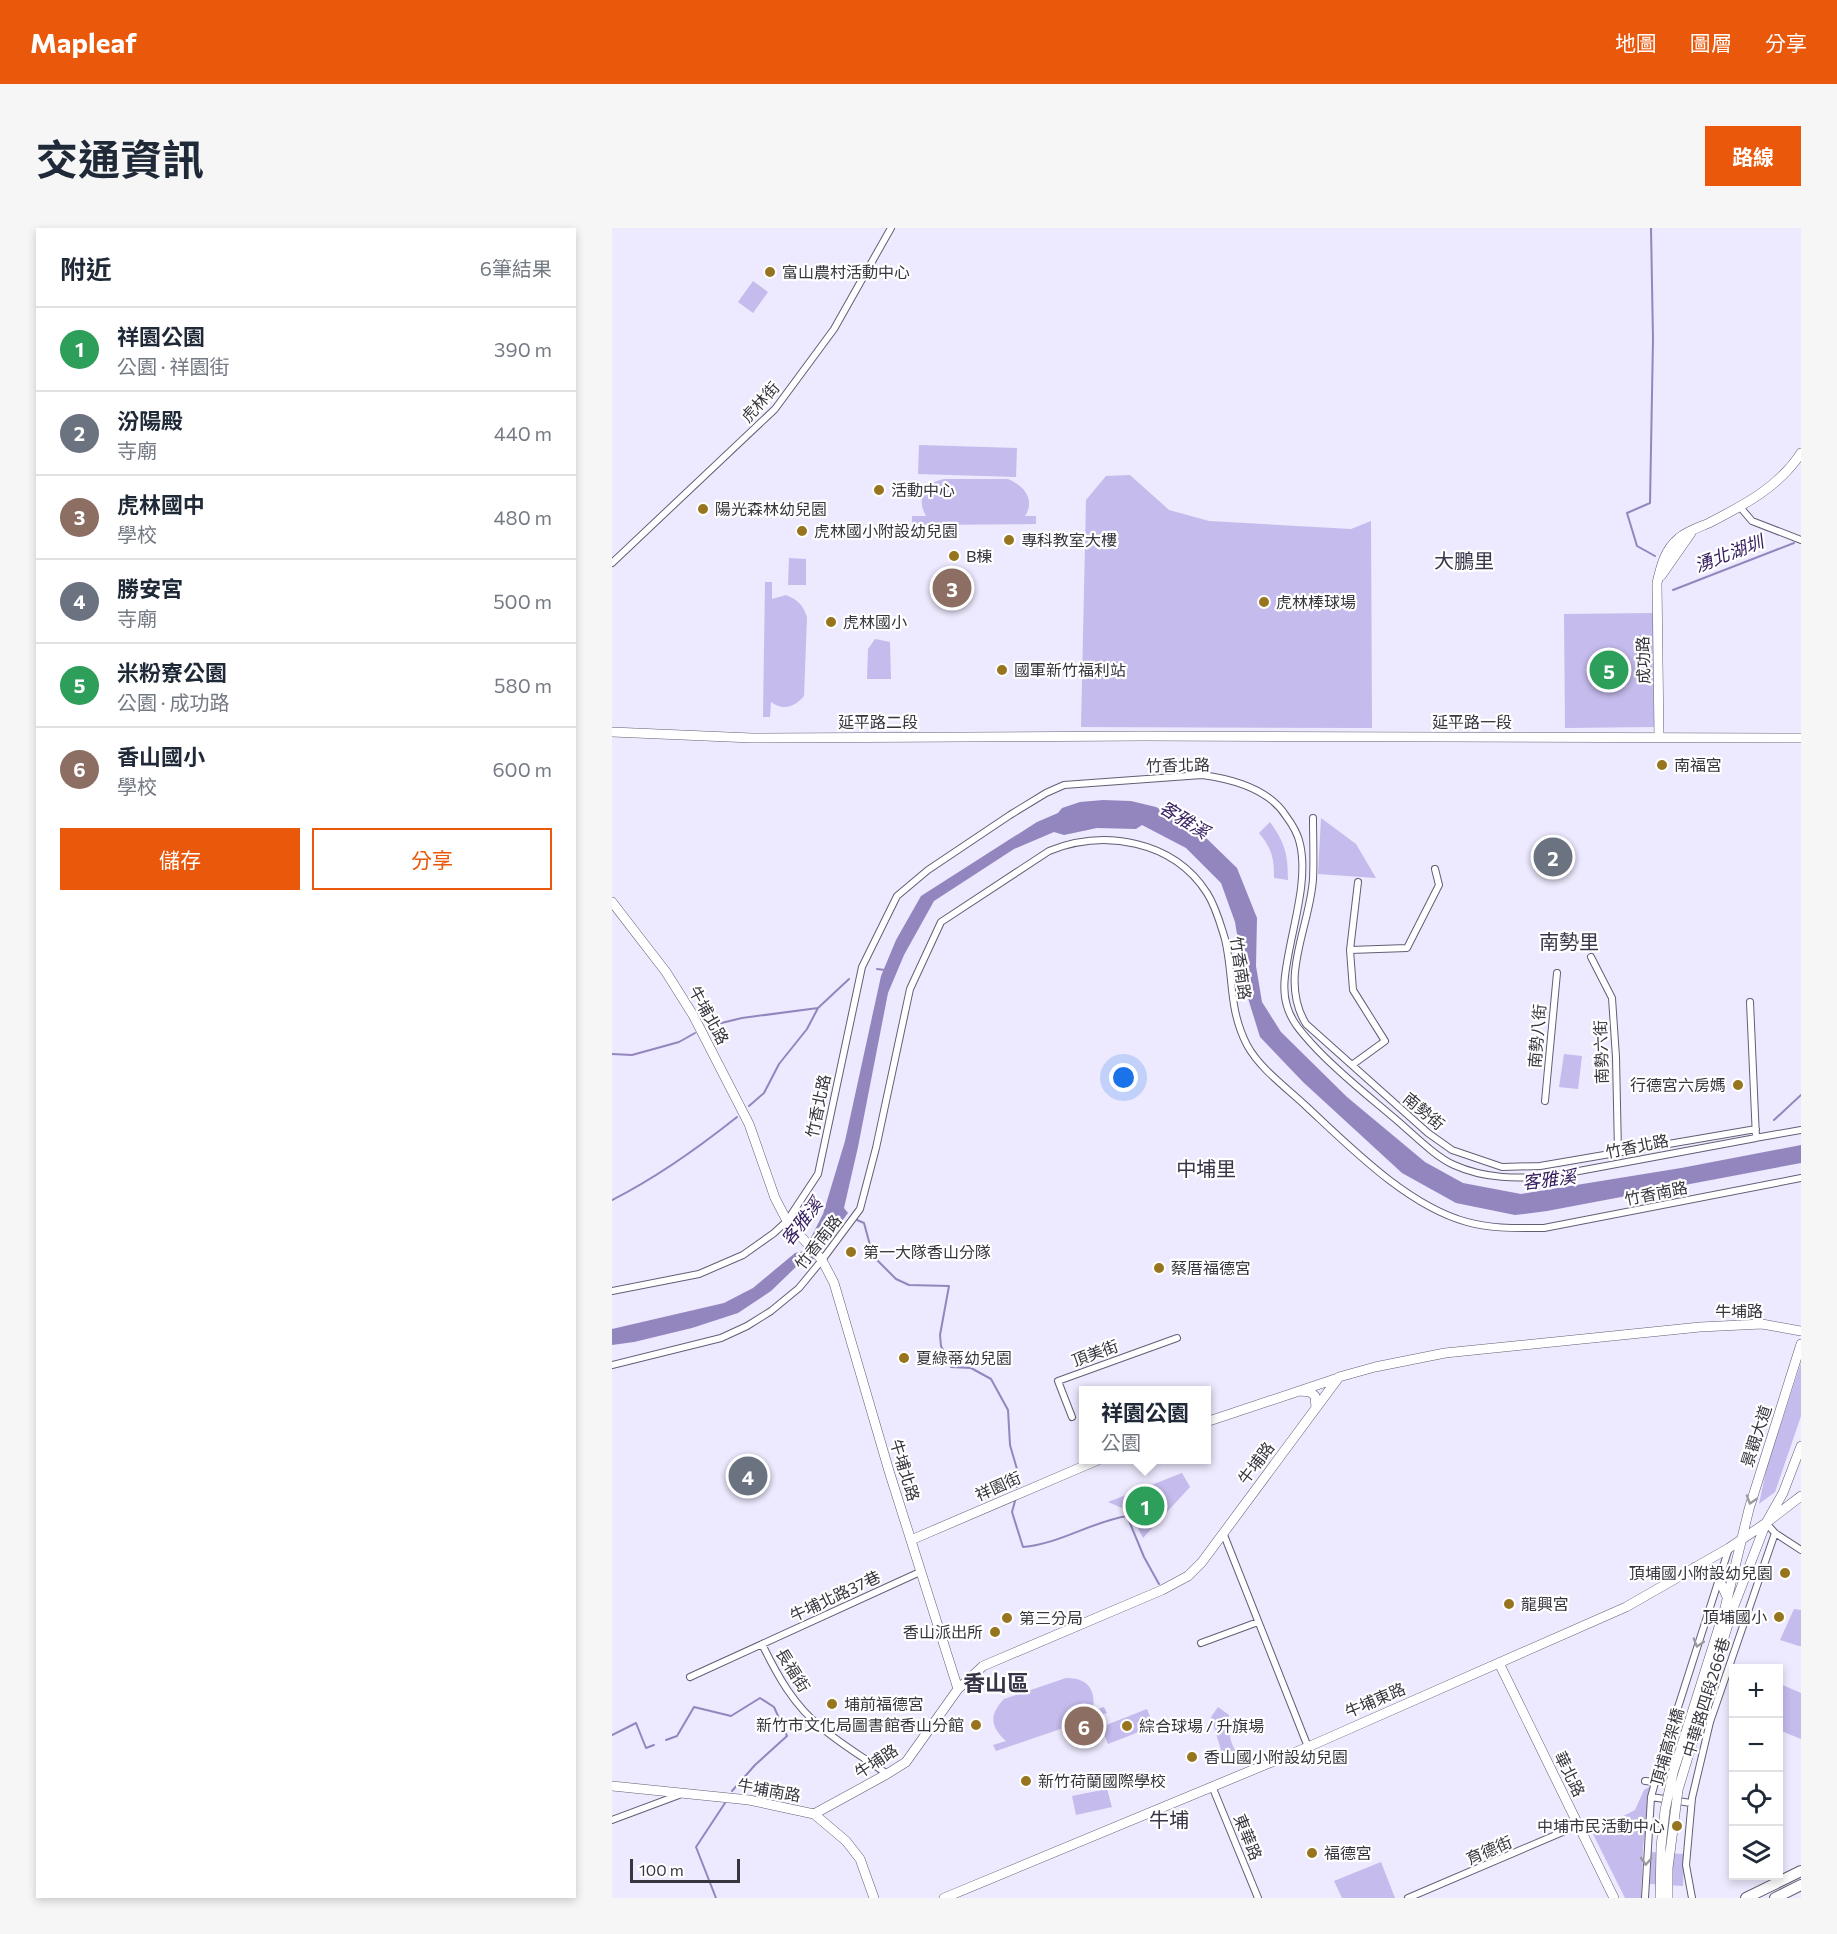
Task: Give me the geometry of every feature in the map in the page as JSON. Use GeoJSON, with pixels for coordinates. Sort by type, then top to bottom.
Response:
{"type":"FeatureCollection","features":[{"type":"Feature","properties":{"kind":"main road"},"geometry":{"type":"LineString","coordinates":[[1746,1898],[1801,1870]]}},
{"type":"Feature","properties":{"kind":"main road"},"geometry":{"type":"LineString","coordinates":[[1774,1898],[1801,1885]]}},
{"type":"Feature","properties":{"kind":"street","name":"虎林街"},"geometry":{"type":"LineString","coordinates":[[612,563],[775,410],[834,329],[891,228]]}},
{"type":"Feature","properties":{"kind":"street","name":"成功路"},"geometry":{"type":"LineString","coordinates":[[1659,737],[1657,583],[1692,531],[1740,507],[1778,480],[1790,469],[1801,453]]}},
{"type":"Feature","properties":{"kind":"street"},"geometry":{"type":"LineString","coordinates":[[1740,507],[1752,521],[1801,540]]}},
{"type":"Feature","properties":{"kind":"street","name":"延平路二段"},"geometry":{"type":"LineString","coordinates":[[612,732],[752,738],[1144,736]]}},
{"type":"Feature","properties":{"kind":"street","name":"延平路一段"},"geometry":{"type":"LineString","coordinates":[[1144,736],[1801,738]]}},
{"type":"Feature","properties":{"kind":"street","name":"竹香北路"},"geometry":{"type":"LineString","coordinates":[[612,1291],[699,1274],[743,1255],[787,1221],[818,1174],[862,967],[897,896],[928,870],[1030,802],[1064,785],[1203,776],[1220,778],[1256,790],[1271,799],[1284,812],[1294,828],[1300,843],[1302,861],[1302,876],[1286,967],[1284,992],[1287,1008],[1294,1023],[1313,1046],[1421,1141],[1452,1165],[1488,1176],[1521,1179],[1552,1176],[1801,1130]]}},
{"type":"Feature","properties":{"kind":"street","name":"南勢街"},"geometry":{"type":"LineString","coordinates":[[1313,818],[1313,880],[1297,955],[1294,991],[1298,1011],[1306,1024],[1428,1133],[1452,1150],[1502,1167],[1540,1166],[1756,1129]]}},
{"type":"Feature","properties":{"kind":"street","name":"竹香南路"},"geometry":{"type":"LineString","coordinates":[[612,1365],[721,1338],[747,1326],[786,1300],[822,1260],[860,1209],[876,1148],[910,989],[941,922],[1049,850],[1087,840],[1125,841],[1157,850],[1178,863],[1192,876],[1205,891],[1220,921],[1226,942],[1234,1014],[1251,1053],[1352,1148],[1395,1185],[1426,1206],[1467,1222],[1505,1228],[1544,1228],[1801,1178]]}},
{"type":"Feature","properties":{"kind":"street"},"geometry":{"type":"LineString","coordinates":[[1350,950],[1407,948],[1439,885],[1435,869]]}},
{"type":"Feature","properties":{"kind":"street"},"geometry":{"type":"LineString","coordinates":[[1352,1065],[1385,1041],[1353,990],[1350,950],[1358,882]]}},
{"type":"Feature","properties":{"kind":"street","name":"牛埔北路"},"geometry":{"type":"LineString","coordinates":[[612,902],[666,972],[693,1015],[749,1124],[775,1198],[787,1221],[822,1260],[834,1283],[920,1572],[958,1689]]}},
{"type":"Feature","properties":{"kind":"street","name":"南勢六街"},"geometry":{"type":"LineString","coordinates":[[1592,957],[1612,998],[1618,1152]]}},
{"type":"Feature","properties":{"kind":"street","name":"南勢八街"},"geometry":{"type":"LineString","coordinates":[[1545,1101],[1557,973]]}},
{"type":"Feature","properties":{"kind":"street"},"geometry":{"type":"LineString","coordinates":[[1750,1002],[1756,1138]]}},
{"type":"Feature","properties":{"kind":"street","name":"牛埔路"},"geometry":{"type":"LineString","coordinates":[[814,1814],[887,1774],[909,1759],[958,1689],[983,1666],[1162,1590],[1188,1576],[1224,1534],[1245,1502],[1339,1377],[1375,1367],[1445,1353],[1701,1327],[1762,1324],[1801,1331]]}},
{"type":"Feature","properties":{"kind":"street","name":"頂美街"},"geometry":{"type":"LineString","coordinates":[[1072,1417],[1058,1381],[1177,1338]]}},
{"type":"Feature","properties":{"kind":"street","name":"景觀大道"},"geometry":{"type":"LineString","coordinates":[[1728,1606],[1749,1509],[1801,1344]]}},
{"type":"Feature","properties":{"kind":"street"},"geometry":{"type":"LineString","coordinates":[[1211,1420],[1339,1377]]}},
{"type":"Feature","properties":{"kind":"street"},"geometry":{"type":"LineString","coordinates":[[1300,1391],[1310,1392],[1315,1396],[1316,1408]]}},
{"type":"Feature","properties":{"kind":"street"},"geometry":{"type":"LineString","coordinates":[[1728,1606],[1766,1523],[1783,1493],[1801,1448]]}},
{"type":"Feature","properties":{"kind":"street","name":"祥園街"},"geometry":{"type":"LineString","coordinates":[[911,1540],[1089,1464]]}},
{"type":"Feature","properties":{"kind":"street","name":"牛埔東路"},"geometry":{"type":"LineString","coordinates":[[944,1898],[1308,1747],[1626,1607],[1729,1548],[1801,1496]]}},
{"type":"Feature","properties":{"kind":"street"},"geometry":{"type":"LineString","coordinates":[[1766,1523],[1774,1533],[1801,1550]]}},
{"type":"Feature","properties":{"kind":"street","name":"中華路四段266巷"},"geometry":{"type":"LineString","coordinates":[[1692,1898],[1686,1865],[1691,1803],[1710,1722],[1774,1533]]}},
{"type":"Feature","properties":{"kind":"street"},"geometry":{"type":"LineString","coordinates":[[1224,1534],[1308,1747]]}},
{"type":"Feature","properties":{"kind":"street"},"geometry":{"type":"LineString","coordinates":[[1645,1898],[1648,1832],[1655,1782],[1729,1548]]}},
{"type":"Feature","properties":{"kind":"street"},"geometry":{"type":"LineString","coordinates":[[1695,1567],[1716,1572],[1728,1606]]}},
{"type":"Feature","properties":{"kind":"street","name":"牛埔北路37巷"},"geometry":{"type":"LineString","coordinates":[[690,1677],[920,1572]]}},
{"type":"Feature","properties":{"kind":"street","name":"頂埔高架橋"},"geometry":{"type":"LineString","coordinates":[[1660,1898],[1661,1847],[1665,1809],[1673,1773],[1728,1606]]}},
{"type":"Feature","properties":{"kind":"street","name":"頂埔高架橋"},"geometry":{"type":"LineString","coordinates":[[1668,1898],[1668,1868],[1678,1790],[1728,1606]]}},
{"type":"Feature","properties":{"kind":"street"},"geometry":{"type":"LineString","coordinates":[[1201,1642],[1258,1622]]}},
{"type":"Feature","properties":{"kind":"street","name":"長福街"},"geometry":{"type":"LineString","coordinates":[[762,1644],[781,1681],[805,1713],[822,1729],[887,1774]]}},
{"type":"Feature","properties":{"kind":"street","name":"華北路"},"geometry":{"type":"LineString","coordinates":[[1499,1663],[1614,1898]]}},
{"type":"Feature","properties":{"kind":"street"},"geometry":{"type":"LineString","coordinates":[[1645,1781],[1655,1782]]}},
{"type":"Feature","properties":{"kind":"street","name":"牛埔南路"},"geometry":{"type":"LineString","coordinates":[[612,1786],[749,1800],[814,1814],[846,1841],[860,1858],[874,1898]]}},
{"type":"Feature","properties":{"kind":"street","name":"東華路"},"geometry":{"type":"LineString","coordinates":[[1212,1786],[1258,1898]]}},
{"type":"Feature","properties":{"kind":"street"},"geometry":{"type":"LineString","coordinates":[[612,1820],[681,1794]]}},
{"type":"Feature","properties":{"kind":"street"},"geometry":{"type":"LineString","coordinates":[[1652,1797],[1691,1803]]}},
{"type":"Feature","properties":{"kind":"street","name":"育德街"},"geometry":{"type":"LineString","coordinates":[[1408,1898],[1579,1825]]}},
{"type":"Feature","properties":{"kind":"shaded area"},"geometry":{"type":"Polygon","coordinates":[[[753,281],[768,292],[753,313],[738,302],[753,281]]]}},
{"type":"Feature","properties":{"kind":"shaded area"},"geometry":{"type":"Polygon","coordinates":[[[919,445],[1017,448],[1016,477],[918,474],[919,445]]]}},
{"type":"Feature","properties":{"kind":"shaded area","name":"虎林棒球場"},"geometry":{"type":"Polygon","coordinates":[[[1130,475],[1169,510],[1209,521],[1351,529],[1371,521],[1372,728],[1081,727],[1086,500],[1106,476],[1130,475]]]}},
{"type":"Feature","properties":{"kind":"shaded area"},"geometry":{"type":"Polygon","coordinates":[[[944,479],[1008,479],[1019,485],[1026,493],[1029,504],[1025,516],[1036,516],[1036,524],[912,525],[912,516],[926,516],[922,503],[924,492],[931,484],[944,479]]]}},
{"type":"Feature","properties":{"kind":"shaded area"},"geometry":{"type":"Polygon","coordinates":[[[789,558],[806,559],[806,585],[788,585],[789,558]]]}},
{"type":"Feature","properties":{"kind":"shaded area"},"geometry":{"type":"Polygon","coordinates":[[[765,582],[772,582],[772,599],[786,595],[790,597],[800,603],[807,617],[804,696],[797,703],[784,707],[771,702],[770,717],[763,717],[765,582]]]}},
{"type":"Feature","properties":{"kind":"shaded area"},"geometry":{"type":"Polygon","coordinates":[[[1653,613],[1654,727],[1565,728],[1564,614],[1653,613]]]}},
{"type":"Feature","properties":{"kind":"shaded area"},"geometry":{"type":"Polygon","coordinates":[[[875,639],[890,642],[891,679],[867,679],[868,649],[875,639]]]}},
{"type":"Feature","properties":{"kind":"shaded area","name":"客雅溪"},"geometry":{"type":"Polygon","coordinates":[[[1131,801],[1156,807],[1201,833],[1237,868],[1257,918],[1256,966],[1262,1002],[1281,1032],[1347,1097],[1425,1162],[1463,1183],[1521,1194],[1681,1168],[1801,1145],[1801,1163],[1515,1215],[1456,1203],[1402,1173],[1303,1082],[1260,1037],[1247,995],[1235,922],[1221,883],[1186,848],[1142,825],[1136,829],[1097,828],[1064,835],[1054,832],[1014,849],[934,901],[904,955],[888,993],[844,1208],[848,1213],[812,1261],[798,1265],[771,1291],[738,1313],[692,1328],[612,1345],[612,1329],[724,1303],[753,1288],[795,1253],[804,1251],[823,1214],[845,1141],[881,976],[896,940],[921,896],[1037,822],[1058,813],[1062,808],[1080,802],[1131,801]]]}},
{"type":"Feature","properties":{"kind":"shaded area"},"geometry":{"type":"Polygon","coordinates":[[[1321,818],[1356,844],[1376,878],[1318,874],[1321,818]]]}},
{"type":"Feature","properties":{"kind":"shaded area"},"geometry":{"type":"Polygon","coordinates":[[[1270,822],[1285,849],[1288,880],[1274,878],[1271,854],[1259,833],[1270,822]]]}},
{"type":"Feature","properties":{"kind":"shaded area"},"geometry":{"type":"Polygon","coordinates":[[[1564,1054],[1582,1056],[1578,1089],[1559,1087],[1564,1054]]]}},
{"type":"Feature","properties":{"kind":"shaded area"},"geometry":{"type":"Polygon","coordinates":[[[1801,1363],[1801,1416],[1775,1492],[1759,1504],[1767,1466],[1801,1363]]]}},
{"type":"Feature","properties":{"kind":"shaded area"},"geometry":{"type":"Polygon","coordinates":[[[1182,1473],[1190,1487],[1143,1538],[1129,1511],[1108,1502],[1182,1473]]]}},
{"type":"Feature","properties":{"kind":"shaded area"},"geometry":{"type":"Polygon","coordinates":[[[1794,1609],[1801,1610],[1801,1646],[1780,1640],[1794,1609]]]}},
{"type":"Feature","properties":{"kind":"shaded area"},"geometry":{"type":"Polygon","coordinates":[[[1066,1678],[1080,1680],[1089,1686],[1094,1703],[1093,1711],[1104,1707],[1107,1713],[996,1751],[993,1745],[1006,1741],[997,1730],[993,1720],[996,1710],[1004,1699],[1066,1678]]]}},
{"type":"Feature","properties":{"kind":"shaded area"},"geometry":{"type":"Polygon","coordinates":[[[1783,1685],[1801,1693],[1801,1739],[1783,1732],[1783,1685]]]}},
{"type":"Feature","properties":{"kind":"shaded area"},"geometry":{"type":"Polygon","coordinates":[[[1218,1707],[1229,1715],[1231,1739],[1234,1749],[1242,1760],[1225,1763],[1211,1717],[1218,1707]]]}},
{"type":"Feature","properties":{"kind":"shaded area","name":"綜合球場 / 升旗場"},"geometry":{"type":"Polygon","coordinates":[[[1147,1709],[1154,1726],[1108,1744],[1101,1727],[1147,1709]]]}},
{"type":"Feature","properties":{"kind":"shaded area"},"geometry":{"type":"Polygon","coordinates":[[[1651,1786],[1643,1848],[1641,1898],[1625,1898],[1592,1832],[1635,1810],[1644,1790],[1651,1786]]]}},
{"type":"Feature","properties":{"kind":"shaded area"},"geometry":{"type":"Polygon","coordinates":[[[1107,1789],[1112,1807],[1076,1815],[1072,1796],[1107,1789]]]}},
{"type":"Feature","properties":{"kind":"shaded area"},"geometry":{"type":"Polygon","coordinates":[[[1651,1852],[1684,1854],[1683,1886],[1650,1884],[1651,1852]]]}},
{"type":"Feature","properties":{"kind":"shaded area"},"geometry":{"type":"Polygon","coordinates":[[[1381,1862],[1395,1898],[1342,1898],[1334,1881],[1381,1862]]]}},
{"type":"Feature","properties":{"kind":"waterway"},"geometry":{"type":"LineString","coordinates":[[1651,228],[1653,339],[1650,503],[1627,513],[1637,546],[1655,556]]}},
{"type":"Feature","properties":{"kind":"waterway","name":"湧北湖圳"},"geometry":{"type":"LineString","coordinates":[[1673,590],[1794,543]]}},
{"type":"Feature","properties":{"kind":"waterway"},"geometry":{"type":"LineString","coordinates":[[877,969],[885,970]]}},
{"type":"Feature","properties":{"kind":"waterway"},"geometry":{"type":"LineString","coordinates":[[709,1026],[742,1018],[818,1008],[849,979]]}},
{"type":"Feature","properties":{"kind":"waterway"},"geometry":{"type":"LineString","coordinates":[[749,1106],[764,1093],[779,1064],[807,1029],[818,1008]]}},
{"type":"Feature","properties":{"kind":"waterway"},"geometry":{"type":"LineString","coordinates":[[612,1054],[632,1055],[679,1042],[695,1033]]}},
{"type":"Feature","properties":{"kind":"waterway"},"geometry":{"type":"LineString","coordinates":[[1774,1120],[1801,1095]]}},
{"type":"Feature","properties":{"kind":"waterway"},"geometry":{"type":"LineString","coordinates":[[612,1200],[676,1162],[737,1117]]}},
{"type":"Feature","properties":{"kind":"waterway"},"geometry":{"type":"LineString","coordinates":[[857,1220],[864,1223],[873,1256],[896,1279],[909,1285],[949,1286],[940,1335],[941,1346],[951,1367],[971,1368],[991,1379],[1008,1410],[1010,1445],[1019,1476],[1017,1487]]}},
{"type":"Feature","properties":{"kind":"waterway"},"geometry":{"type":"LineString","coordinates":[[1015,1501],[1012,1512],[1023,1547],[1049,1542],[1127,1516],[1144,1557],[1159,1584]]}},
{"type":"Feature","properties":{"kind":"waterway"},"geometry":{"type":"LineString","coordinates":[[666,1740],[677,1736],[694,1707],[731,1716],[760,1698],[774,1707],[787,1736],[755,1765],[732,1791]]}},
{"type":"Feature","properties":{"kind":"waterway"},"geometry":{"type":"LineString","coordinates":[[612,1735],[636,1723],[646,1748],[654,1745]]}},
{"type":"Feature","properties":{"kind":"waterway"},"geometry":{"type":"LineString","coordinates":[[716,1898],[696,1847],[725,1803]]}},
{"type":"Feature","properties":{"kind":"place","name":"富山農村活動中心"},"geometry":{"type":"Point","coordinates":[770,272]}},
{"type":"Feature","properties":{"kind":"place","name":"活動中心"},"geometry":{"type":"Point","coordinates":[879,490]}},
{"type":"Feature","properties":{"kind":"place","name":"陽光森林幼兒園"},"geometry":{"type":"Point","coordinates":[703,509]}},
{"type":"Feature","properties":{"kind":"place","name":"虎林國小附設幼兒園"},"geometry":{"type":"Point","coordinates":[802,531]}},
{"type":"Feature","properties":{"kind":"place","name":"專科教室大樓"},"geometry":{"type":"Point","coordinates":[1009,540]}},
{"type":"Feature","properties":{"kind":"place","name":"B棟"},"geometry":{"type":"Point","coordinates":[954,556]}},
{"type":"Feature","properties":{"kind":"place","name":"虎林國中"},"geometry":{"type":"Point","coordinates":[952,588]}},
{"type":"Feature","properties":{"kind":"place","name":"虎林棒球場"},"geometry":{"type":"Point","coordinates":[1264,602]}},
{"type":"Feature","properties":{"kind":"place","name":"虎林國小"},"geometry":{"type":"Point","coordinates":[831,622]}},
{"type":"Feature","properties":{"kind":"place","name":"國軍新竹福利站"},"geometry":{"type":"Point","coordinates":[1002,670]}},
{"type":"Feature","properties":{"kind":"place","name":"米粉寮公園"},"geometry":{"type":"Point","coordinates":[1609,670]}},
{"type":"Feature","properties":{"kind":"place","name":"南福宮"},"geometry":{"type":"Point","coordinates":[1662,765]}},
{"type":"Feature","properties":{"kind":"place","name":"汾陽殿"},"geometry":{"type":"Point","coordinates":[1553,857]}},
{"type":"Feature","properties":{"kind":"place","name":"行德宮六房媽"},"geometry":{"type":"Point","coordinates":[1738,1085]}},
{"type":"Feature","properties":{"kind":"place","name":"第一大隊香山分隊"},"geometry":{"type":"Point","coordinates":[851,1252]}},
{"type":"Feature","properties":{"kind":"place","name":"蔡厝福德宮"},"geometry":{"type":"Point","coordinates":[1159,1268]}},
{"type":"Feature","properties":{"kind":"place","name":"夏綠蒂幼兒園"},"geometry":{"type":"Point","coordinates":[904,1358]}},
{"type":"Feature","properties":{"kind":"place","name":"勝安宮"},"geometry":{"type":"Point","coordinates":[748,1476]}},
{"type":"Feature","properties":{"kind":"place","name":"祥園公園"},"geometry":{"type":"Point","coordinates":[1145,1506]}},
{"type":"Feature","properties":{"kind":"place","name":"頂埔國小附設幼兒園"},"geometry":{"type":"Point","coordinates":[1785,1573]}},
{"type":"Feature","properties":{"kind":"place","name":"龍興宮"},"geometry":{"type":"Point","coordinates":[1509,1604]}},
{"type":"Feature","properties":{"kind":"place","name":"頂埔國小"},"geometry":{"type":"Point","coordinates":[1779,1617]}},
{"type":"Feature","properties":{"kind":"place","name":"第三分局"},"geometry":{"type":"Point","coordinates":[1007,1618]}},
{"type":"Feature","properties":{"kind":"place","name":"香山派出所"},"geometry":{"type":"Point","coordinates":[995,1632]}},
{"type":"Feature","properties":{"kind":"place","name":"埔前福德宮"},"geometry":{"type":"Point","coordinates":[832,1704]}},
{"type":"Feature","properties":{"kind":"place","name":"新竹市文化局圖書館香山分館"},"geometry":{"type":"Point","coordinates":[976,1725]}},
{"type":"Feature","properties":{"kind":"place","name":"香山國小"},"geometry":{"type":"Point","coordinates":[1084,1726]}},
{"type":"Feature","properties":{"kind":"place","name":"綜合球場 / 升旗場"},"geometry":{"type":"Point","coordinates":[1127,1726]}},
{"type":"Feature","properties":{"kind":"place","name":"香山國小附設幼兒園"},"geometry":{"type":"Point","coordinates":[1192,1757]}},
{"type":"Feature","properties":{"kind":"place","name":"新竹荷蘭國際學校"},"geometry":{"type":"Point","coordinates":[1026,1781]}},
{"type":"Feature","properties":{"kind":"place","name":"中埔市民活動中心"},"geometry":{"type":"Point","coordinates":[1677,1826]}},
{"type":"Feature","properties":{"kind":"place","name":"福德宮"},"geometry":{"type":"Point","coordinates":[1312,1853]}},
{"type":"Feature","properties":{"kind":"district","name":"大鵬里"},"geometry":{"type":"Point","coordinates":[1464,561]}},
{"type":"Feature","properties":{"kind":"district","name":"南勢里"},"geometry":{"type":"Point","coordinates":[1569,942]}},
{"type":"Feature","properties":{"kind":"district","name":"中埔里"},"geometry":{"type":"Point","coordinates":[1206,1169]}},
{"type":"Feature","properties":{"kind":"district","name":"香山區"},"geometry":{"type":"Point","coordinates":[996,1683]}},
{"type":"Feature","properties":{"kind":"district","name":"牛埔"},"geometry":{"type":"Point","coordinates":[1169,1820]}}]}
